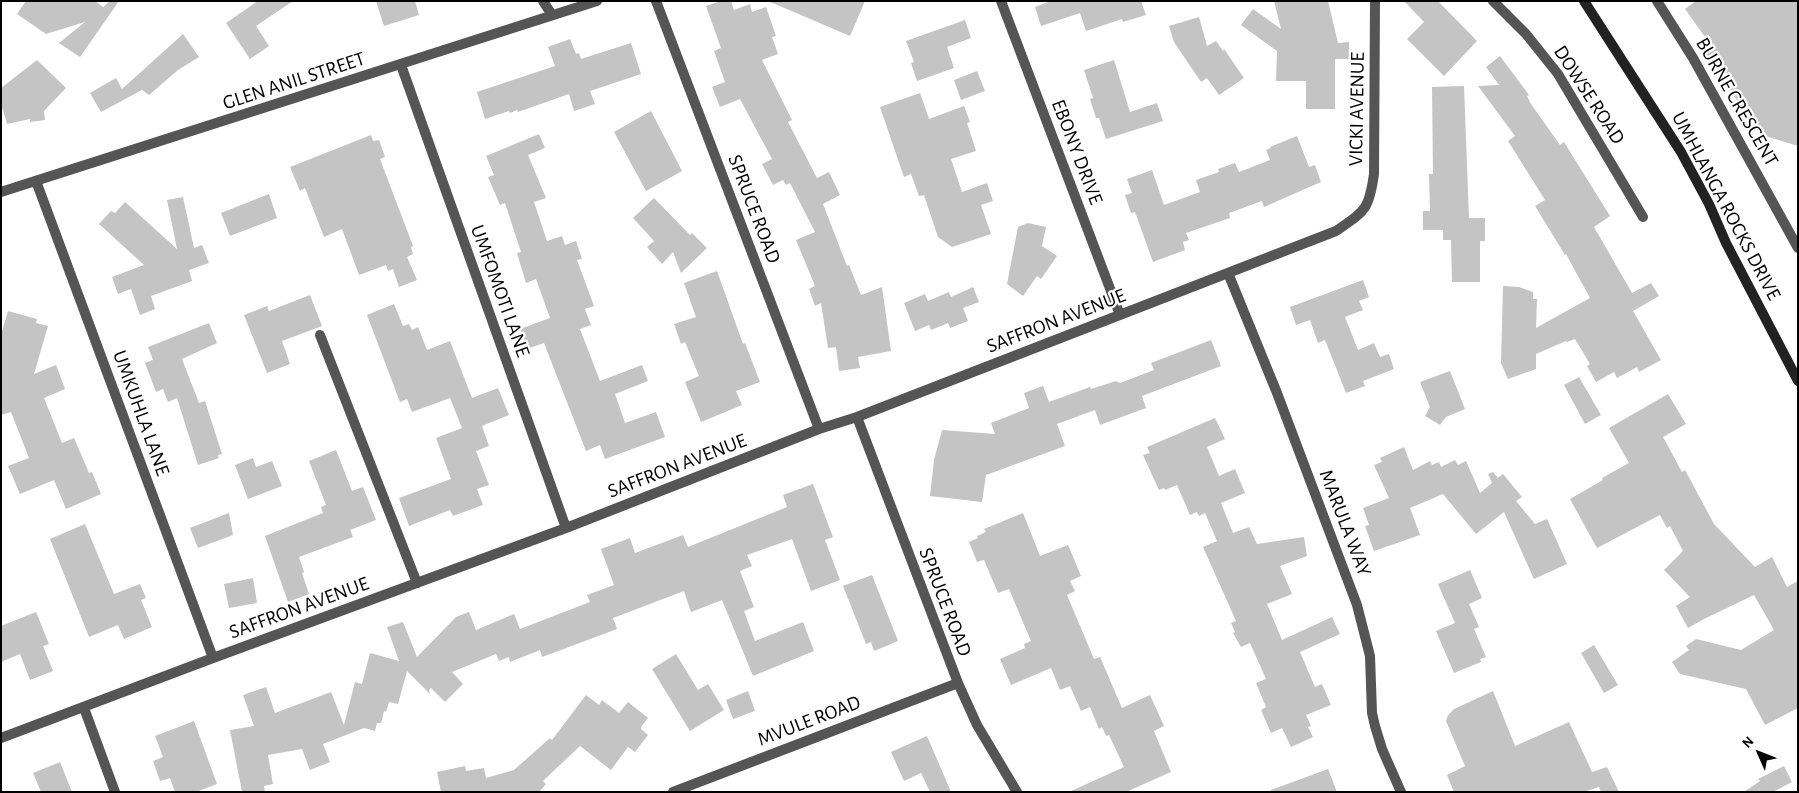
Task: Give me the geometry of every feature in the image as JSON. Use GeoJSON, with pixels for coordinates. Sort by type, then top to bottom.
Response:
{"type":"FeatureCollection","features":[{"type":"Feature","properties":{"kind":"main road","name":"UMHLANGA ROCKS DRIVE"},"geometry":{"type":"LineString","coordinates":[[1584,1],[1680,152],[1709,204],[1726,243],[1798,380]]}},
{"type":"Feature","properties":{"kind":"street"},"geometry":{"type":"LineString","coordinates":[[543,1],[552,15]]}},
{"type":"Feature","properties":{"kind":"street","name":"GLEN ANIL STREET"},"geometry":{"type":"LineString","coordinates":[[1,192],[597,1]]}},
{"type":"Feature","properties":{"kind":"street","name":"SPRUCE ROAD"},"geometry":{"type":"LineString","coordinates":[[656,1],[819,429]]}},
{"type":"Feature","properties":{"kind":"street","name":"EBONY DRIVE"},"geometry":{"type":"LineString","coordinates":[[1001,1],[1120,315]]}},
{"type":"Feature","properties":{"kind":"street","name":"VICKI AVENUE"},"geometry":{"type":"LineString","coordinates":[[1361,214],[1371,197],[1374,174],[1375,1]]}},
{"type":"Feature","properties":{"kind":"street","name":"DOWSE ROAD"},"geometry":{"type":"LineString","coordinates":[[1493,1],[1526,34],[1558,74],[1643,217]]}},
{"type":"Feature","properties":{"kind":"street","name":"BURNE CRESCENT"},"geometry":{"type":"LineString","coordinates":[[1657,1],[1693,58],[1798,248]]}},
{"type":"Feature","properties":{"kind":"street","name":"UMFOMOTI LANE"},"geometry":{"type":"LineString","coordinates":[[401,65],[566,528]]}},
{"type":"Feature","properties":{"kind":"street","name":"UMKUHLA LANE"},"geometry":{"type":"LineString","coordinates":[[36,181],[213,658]]}},
{"type":"Feature","properties":{"kind":"street","name":"SAFFRON AVENUE"},"geometry":{"type":"LineString","coordinates":[[1,738],[566,528],[819,429],[857,417],[1336,231],[1361,214]]}},
{"type":"Feature","properties":{"kind":"street","name":"MARULA WAY"},"geometry":{"type":"LineString","coordinates":[[1228,273],[1278,393],[1358,605],[1366,632],[1370,656],[1372,712],[1375,726],[1382,749],[1401,792]]}},
{"type":"Feature","properties":{"kind":"street"},"geometry":{"type":"LineString","coordinates":[[320,335],[417,583]]}},
{"type":"Feature","properties":{"kind":"street","name":"SPRUCE ROAD"},"geometry":{"type":"LineString","coordinates":[[857,417],[958,683],[977,725],[1017,792]]}},
{"type":"Feature","properties":{"kind":"street","name":"MVULE ROAD"},"geometry":{"type":"LineString","coordinates":[[673,792],[958,683]]}},
{"type":"Feature","properties":{"kind":"street"},"geometry":{"type":"LineString","coordinates":[[84,708],[115,792]]}},
{"type":"Feature","properties":{"kind":"building"},"geometry":{"type":"Polygon","coordinates":[[[26,1],[95,1],[103,7],[110,1],[119,1],[80,57],[59,43],[85,22],[46,34],[17,14],[26,1]]]}},
{"type":"Feature","properties":{"kind":"building"},"geometry":{"type":"Polygon","coordinates":[[[258,1],[293,1],[256,26],[269,46],[250,59],[226,23],[258,1]]]}},
{"type":"Feature","properties":{"kind":"building"},"geometry":{"type":"Polygon","coordinates":[[[376,1],[415,1],[419,15],[384,26],[376,1]]]}},
{"type":"Feature","properties":{"kind":"building"},"geometry":{"type":"Polygon","coordinates":[[[721,1],[731,1],[734,10],[750,4],[752,12],[766,7],[776,36],[772,37],[778,54],[762,60],[792,120],[788,122],[817,178],[829,172],[840,195],[823,204],[847,266],[849,265],[861,295],[882,287],[891,351],[858,357],[860,368],[839,371],[836,347],[828,348],[821,303],[815,306],[809,289],[815,286],[796,240],[815,232],[790,183],[786,185],[783,180],[773,185],[762,164],[772,159],[740,99],[720,107],[712,87],[725,82],[714,51],[721,48],[706,6],[721,1]]]}},
{"type":"Feature","properties":{"kind":"building"},"geometry":{"type":"Polygon","coordinates":[[[768,1],[865,1],[850,36],[768,1]]]}},
{"type":"Feature","properties":{"kind":"building"},"geometry":{"type":"Polygon","coordinates":[[[1051,1],[1141,1],[1146,15],[1123,22],[1122,19],[1086,31],[1080,13],[1041,26],[1035,7],[1051,1]]]}},
{"type":"Feature","properties":{"kind":"building"},"geometry":{"type":"Polygon","coordinates":[[[1274,1],[1328,1],[1338,43],[1349,42],[1349,59],[1335,59],[1335,109],[1306,109],[1306,81],[1276,81],[1277,51],[1241,25],[1253,9],[1281,29],[1274,1]]]}},
{"type":"Feature","properties":{"kind":"building"},"geometry":{"type":"Polygon","coordinates":[[[1404,1],[1438,1],[1477,41],[1444,76],[1407,39],[1424,22],[1404,1]]]}},
{"type":"Feature","properties":{"kind":"building"},"geometry":{"type":"Polygon","coordinates":[[[1696,1],[1798,1],[1798,146],[1762,135],[1696,43],[1705,37],[1685,9],[1696,1]]]}},
{"type":"Feature","properties":{"kind":"building"},"geometry":{"type":"Polygon","coordinates":[[[1199,17],[1207,46],[1216,41],[1223,51],[1224,49],[1244,78],[1219,95],[1207,78],[1201,82],[1174,42],[1169,26],[1199,17]]]}},
{"type":"Feature","properties":{"kind":"building"},"geometry":{"type":"Polygon","coordinates":[[[965,20],[971,38],[947,47],[954,68],[917,81],[911,63],[914,62],[906,41],[965,20]]]}},
{"type":"Feature","properties":{"kind":"building"},"geometry":{"type":"Polygon","coordinates":[[[183,34],[199,57],[178,70],[149,95],[142,90],[101,112],[90,93],[116,78],[122,89],[183,34]]]}},
{"type":"Feature","properties":{"kind":"building"},"geometry":{"type":"Polygon","coordinates":[[[570,39],[576,54],[579,53],[581,59],[631,43],[641,74],[590,91],[595,104],[574,111],[569,94],[518,112],[517,110],[510,113],[509,111],[485,119],[477,92],[555,66],[548,47],[570,39]]]}},
{"type":"Feature","properties":{"kind":"building"},"geometry":{"type":"Polygon","coordinates":[[[1500,56],[1529,95],[1527,96],[1531,104],[1560,145],[1564,142],[1610,216],[1594,227],[1632,293],[1651,283],[1659,296],[1633,311],[1661,360],[1639,372],[1637,367],[1617,378],[1614,372],[1596,382],[1587,366],[1590,364],[1575,339],[1536,354],[1536,369],[1508,379],[1501,363],[1503,286],[1519,287],[1533,292],[1533,299],[1537,299],[1536,328],[1590,298],[1566,254],[1535,206],[1545,200],[1508,141],[1515,136],[1478,86],[1499,85],[1486,67],[1500,56]]]}},
{"type":"Feature","properties":{"kind":"building"},"geometry":{"type":"Polygon","coordinates":[[[37,60],[66,88],[44,111],[45,120],[30,122],[30,119],[7,124],[1,103],[1,88],[37,60]]]}},
{"type":"Feature","properties":{"kind":"building"},"geometry":{"type":"Polygon","coordinates":[[[1114,60],[1130,112],[1157,103],[1163,121],[1106,139],[1099,118],[1096,118],[1090,99],[1093,98],[1084,70],[1114,60]]]}},
{"type":"Feature","properties":{"kind":"building"},"geometry":{"type":"Polygon","coordinates":[[[977,71],[985,91],[961,100],[954,80],[977,71]]]}},
{"type":"Feature","properties":{"kind":"building"},"geometry":{"type":"Polygon","coordinates":[[[1464,86],[1469,218],[1485,218],[1485,241],[1480,241],[1480,282],[1452,282],[1451,240],[1443,240],[1443,230],[1423,230],[1423,211],[1430,211],[1429,174],[1433,174],[1432,87],[1464,86]]]}},
{"type":"Feature","properties":{"kind":"building"},"geometry":{"type":"Polygon","coordinates":[[[920,93],[929,119],[964,106],[970,122],[967,123],[976,151],[951,159],[962,192],[987,183],[993,201],[981,205],[991,234],[952,247],[938,237],[924,195],[919,196],[911,174],[904,177],[880,107],[920,93]]]}},
{"type":"Feature","properties":{"kind":"building"},"geometry":{"type":"Polygon","coordinates":[[[651,111],[682,171],[646,191],[614,132],[651,111]]]}},
{"type":"Feature","properties":{"kind":"building"},"geometry":{"type":"Polygon","coordinates":[[[539,134],[545,148],[528,155],[546,198],[534,202],[547,241],[562,236],[565,245],[576,241],[582,259],[577,260],[594,306],[585,309],[591,325],[580,329],[600,381],[642,365],[648,381],[615,394],[625,423],[656,412],[665,437],[605,459],[600,445],[586,451],[544,343],[527,349],[520,329],[550,318],[536,279],[526,283],[517,253],[521,252],[505,203],[500,205],[488,177],[494,175],[486,156],[539,134]]]}},
{"type":"Feature","properties":{"kind":"building"},"geometry":{"type":"Polygon","coordinates":[[[371,135],[373,141],[379,140],[385,157],[380,159],[413,246],[411,247],[413,254],[407,257],[417,280],[399,287],[393,269],[388,271],[386,265],[359,275],[342,229],[324,237],[305,188],[300,191],[290,167],[371,135]]]}},
{"type":"Feature","properties":{"kind":"building"},"geometry":{"type":"Polygon","coordinates":[[[1297,136],[1309,167],[1315,165],[1321,182],[1264,207],[1262,201],[1229,213],[1230,218],[1186,233],[1189,240],[1183,242],[1185,250],[1153,262],[1135,212],[1131,213],[1125,195],[1132,193],[1127,179],[1152,170],[1164,205],[1200,192],[1196,180],[1219,172],[1218,169],[1235,163],[1239,172],[1270,160],[1266,150],[1297,136]]]}},
{"type":"Feature","properties":{"kind":"building"},"geometry":{"type":"Polygon","coordinates":[[[269,194],[277,218],[230,236],[221,213],[269,194]]]}},
{"type":"Feature","properties":{"kind":"building"},"geometry":{"type":"Polygon","coordinates":[[[183,197],[194,248],[202,245],[209,263],[189,270],[192,281],[151,296],[155,309],[140,315],[131,289],[118,294],[112,277],[144,265],[99,224],[111,211],[115,213],[125,202],[177,249],[167,200],[183,197]]]}},
{"type":"Feature","properties":{"kind":"building"},"geometry":{"type":"Polygon","coordinates":[[[654,198],[690,235],[692,233],[707,248],[681,273],[673,252],[662,264],[647,247],[654,241],[633,218],[654,198]]]}},
{"type":"Feature","properties":{"kind":"building"},"geometry":{"type":"Polygon","coordinates":[[[1028,223],[1046,227],[1042,246],[1057,256],[1041,279],[1037,276],[1023,296],[1007,284],[1018,227],[1028,223]]]}},
{"type":"Feature","properties":{"kind":"building"},"geometry":{"type":"Polygon","coordinates":[[[717,271],[743,344],[745,343],[760,382],[736,391],[742,405],[701,422],[685,382],[699,376],[685,342],[681,344],[674,324],[696,317],[684,283],[717,271]]]}},
{"type":"Feature","properties":{"kind":"building"},"geometry":{"type":"Polygon","coordinates":[[[1363,280],[1369,297],[1359,301],[1363,310],[1345,317],[1358,350],[1374,343],[1380,357],[1389,354],[1394,369],[1363,381],[1365,386],[1346,393],[1325,340],[1318,343],[1310,320],[1296,325],[1290,307],[1363,280]]]}},
{"type":"Feature","properties":{"kind":"building"},"geometry":{"type":"Polygon","coordinates":[[[973,287],[979,302],[963,308],[968,321],[950,328],[948,323],[931,330],[929,325],[915,331],[904,303],[925,294],[928,301],[949,292],[951,297],[973,287]]]}},
{"type":"Feature","properties":{"kind":"building"},"geometry":{"type":"Polygon","coordinates":[[[310,295],[322,326],[282,341],[290,364],[267,373],[244,315],[267,306],[269,311],[310,295]]]}},
{"type":"Feature","properties":{"kind":"building"},"geometry":{"type":"Polygon","coordinates":[[[394,304],[403,326],[409,324],[412,330],[418,327],[427,350],[450,341],[472,398],[498,388],[509,415],[482,426],[489,446],[476,451],[489,485],[477,489],[483,505],[453,516],[450,510],[409,526],[399,498],[451,479],[436,438],[462,428],[450,398],[412,412],[407,399],[400,402],[367,315],[394,304]]]}},
{"type":"Feature","properties":{"kind":"building"},"geometry":{"type":"Polygon","coordinates":[[[8,311],[37,319],[36,323],[48,326],[34,374],[56,365],[65,389],[44,398],[62,443],[74,438],[89,473],[92,472],[101,494],[66,509],[54,480],[20,494],[8,466],[29,458],[11,412],[1,415],[1,335],[8,311]]]}},
{"type":"Feature","properties":{"kind":"building"},"geometry":{"type":"Polygon","coordinates":[[[209,323],[217,343],[182,359],[199,403],[205,401],[222,454],[218,455],[219,458],[198,465],[177,398],[168,402],[163,389],[156,392],[145,363],[153,360],[148,347],[209,323]]]}},
{"type":"Feature","properties":{"kind":"building"},"geometry":{"type":"Polygon","coordinates":[[[1211,340],[1221,366],[1142,396],[1146,408],[1100,425],[1095,410],[1057,424],[1065,446],[986,475],[982,502],[930,496],[934,460],[942,430],[995,434],[991,423],[1029,408],[1024,393],[1043,386],[1049,402],[1090,387],[1091,389],[1116,381],[1120,383],[1154,370],[1151,363],[1211,340]]]}},
{"type":"Feature","properties":{"kind":"building"},"geometry":{"type":"Polygon","coordinates":[[[1450,371],[1465,409],[1446,417],[1440,425],[1425,416],[1430,407],[1420,382],[1450,371]]]}},
{"type":"Feature","properties":{"kind":"building"},"geometry":{"type":"Polygon","coordinates":[[[1579,377],[1601,415],[1585,424],[1564,385],[1579,377]]]}},
{"type":"Feature","properties":{"kind":"building"},"geometry":{"type":"Polygon","coordinates":[[[1668,394],[1686,424],[1663,437],[1682,472],[1685,470],[1714,524],[1755,567],[1772,557],[1787,587],[1798,581],[1798,708],[1765,725],[1746,689],[1680,674],[1672,662],[1689,650],[1686,646],[1696,639],[1741,650],[1774,630],[1754,595],[1688,628],[1676,606],[1690,597],[1664,570],[1683,551],[1670,526],[1667,528],[1660,515],[1597,548],[1570,499],[1629,463],[1609,428],[1668,394]]]}},
{"type":"Feature","properties":{"kind":"building"},"geometry":{"type":"Polygon","coordinates":[[[1215,418],[1225,439],[1207,447],[1219,476],[1235,469],[1245,493],[1221,503],[1233,533],[1249,527],[1257,544],[1304,537],[1307,556],[1280,566],[1292,594],[1267,604],[1282,640],[1332,617],[1340,634],[1300,652],[1315,687],[1322,684],[1331,705],[1306,715],[1311,726],[1308,727],[1313,737],[1291,747],[1282,728],[1271,733],[1261,710],[1266,707],[1256,683],[1266,679],[1250,643],[1241,647],[1233,633],[1235,632],[1231,623],[1236,621],[1203,547],[1217,541],[1205,513],[1199,516],[1197,512],[1190,515],[1177,485],[1165,490],[1164,488],[1159,490],[1143,455],[1150,453],[1147,447],[1215,418]]]}},
{"type":"Feature","properties":{"kind":"building"},"geometry":{"type":"Polygon","coordinates":[[[1404,447],[1413,470],[1430,461],[1432,465],[1439,462],[1441,467],[1455,460],[1458,465],[1466,461],[1480,493],[1492,483],[1488,474],[1493,472],[1498,478],[1503,474],[1522,497],[1516,501],[1535,524],[1547,519],[1567,564],[1534,579],[1504,512],[1476,534],[1443,494],[1410,508],[1420,535],[1374,551],[1365,526],[1369,525],[1363,508],[1389,498],[1374,465],[1382,462],[1380,458],[1404,447]]]}},
{"type":"Feature","properties":{"kind":"building"},"geometry":{"type":"Polygon","coordinates":[[[336,450],[352,491],[363,487],[376,520],[350,530],[353,537],[299,557],[309,594],[288,602],[265,536],[323,513],[321,507],[326,505],[309,461],[336,450]]]}},
{"type":"Feature","properties":{"kind":"building"},"geometry":{"type":"Polygon","coordinates":[[[253,458],[256,467],[272,461],[282,486],[248,499],[235,465],[253,458]]]}},
{"type":"Feature","properties":{"kind":"building"},"geometry":{"type":"Polygon","coordinates":[[[813,484],[833,537],[825,540],[840,580],[811,591],[792,539],[747,555],[752,566],[740,571],[754,607],[744,611],[755,641],[803,622],[814,651],[753,676],[722,600],[691,612],[684,591],[613,618],[617,629],[542,657],[540,650],[510,662],[509,657],[499,661],[496,654],[452,672],[463,684],[445,702],[431,688],[429,690],[430,694],[407,671],[398,704],[389,702],[381,723],[377,723],[375,731],[364,728],[323,744],[330,762],[310,770],[302,749],[268,755],[273,784],[264,786],[265,792],[242,792],[230,730],[254,726],[243,695],[266,687],[275,713],[331,692],[344,725],[355,682],[362,684],[370,653],[399,661],[387,627],[403,622],[417,657],[456,617],[469,612],[476,630],[514,614],[520,629],[590,602],[587,595],[614,585],[601,549],[630,538],[635,553],[683,535],[688,547],[787,507],[783,495],[813,484]]]}},
{"type":"Feature","properties":{"kind":"building"},"geometry":{"type":"Polygon","coordinates":[[[229,513],[233,535],[198,548],[190,528],[229,513]]]}},
{"type":"Feature","properties":{"kind":"building"},"geometry":{"type":"Polygon","coordinates":[[[1023,513],[1040,556],[1068,545],[1081,576],[1070,581],[1075,591],[1067,595],[1094,659],[1100,657],[1122,708],[1150,695],[1164,726],[1154,731],[1171,772],[1126,792],[1069,792],[1124,767],[1109,735],[1106,736],[1102,727],[1099,729],[1090,707],[1081,711],[1070,686],[1060,690],[1051,668],[1011,685],[1000,659],[1025,648],[1024,644],[1031,641],[1009,589],[998,593],[984,560],[977,562],[969,542],[986,532],[984,529],[1023,513]]]}},
{"type":"Feature","properties":{"kind":"building"},"geometry":{"type":"Polygon","coordinates":[[[85,524],[114,594],[140,584],[146,598],[141,600],[152,627],[124,639],[118,625],[89,637],[50,539],[85,524]]]}},
{"type":"Feature","properties":{"kind":"building"},"geometry":{"type":"Polygon","coordinates":[[[1470,570],[1482,598],[1469,604],[1479,627],[1474,629],[1486,657],[1480,659],[1481,662],[1454,673],[1436,631],[1455,623],[1438,584],[1470,570]]]}},
{"type":"Feature","properties":{"kind":"building"},"geometry":{"type":"Polygon","coordinates":[[[872,575],[898,641],[874,651],[871,642],[866,644],[843,586],[872,575]]]}},
{"type":"Feature","properties":{"kind":"building"},"geometry":{"type":"Polygon","coordinates":[[[253,578],[257,603],[229,608],[224,584],[253,578]]]}},
{"type":"Feature","properties":{"kind":"building"},"geometry":{"type":"Polygon","coordinates":[[[36,612],[49,644],[43,646],[53,671],[30,680],[20,654],[1,662],[1,626],[36,612]]]}},
{"type":"Feature","properties":{"kind":"building"},"geometry":{"type":"Polygon","coordinates":[[[1594,645],[1618,685],[1604,693],[1581,653],[1594,645]]]}},
{"type":"Feature","properties":{"kind":"building"},"geometry":{"type":"Polygon","coordinates":[[[676,654],[698,690],[708,684],[724,710],[690,731],[652,669],[676,654]]]}},
{"type":"Feature","properties":{"kind":"building"},"geometry":{"type":"Polygon","coordinates":[[[748,691],[755,711],[733,719],[726,700],[748,691]]]}},
{"type":"Feature","properties":{"kind":"building"},"geometry":{"type":"Polygon","coordinates":[[[1493,691],[1515,746],[1569,722],[1592,772],[1607,767],[1619,792],[1601,792],[1599,787],[1583,792],[1454,792],[1447,775],[1465,766],[1446,721],[1448,715],[1454,709],[1493,691]]]}},
{"type":"Feature","properties":{"kind":"building"},"geometry":{"type":"Polygon","coordinates":[[[586,695],[599,705],[602,700],[619,713],[628,702],[648,718],[641,729],[648,735],[635,752],[628,747],[611,770],[580,746],[543,781],[546,784],[539,792],[441,792],[437,772],[465,766],[466,771],[484,768],[486,778],[514,770],[550,738],[552,740],[586,695]]]}},
{"type":"Feature","properties":{"kind":"building"},"geometry":{"type":"Polygon","coordinates":[[[194,721],[217,784],[196,792],[175,792],[170,778],[160,781],[153,761],[163,757],[155,736],[194,721]]]}},
{"type":"Feature","properties":{"kind":"building"},"geometry":{"type":"Polygon","coordinates":[[[927,736],[951,792],[930,792],[921,773],[904,781],[891,752],[927,736]]]}},
{"type":"Feature","properties":{"kind":"building"},"geometry":{"type":"Polygon","coordinates":[[[60,762],[72,792],[41,792],[33,773],[60,762]]]}},
{"type":"Feature","properties":{"kind":"building"},"geometry":{"type":"Polygon","coordinates":[[[1784,766],[1792,782],[1773,792],[1744,792],[1760,781],[1758,779],[1784,766]]]}},
{"type":"Feature","properties":{"kind":"building"},"geometry":{"type":"Polygon","coordinates":[[[1328,769],[1337,792],[1271,792],[1271,790],[1328,769]]]}}]}
